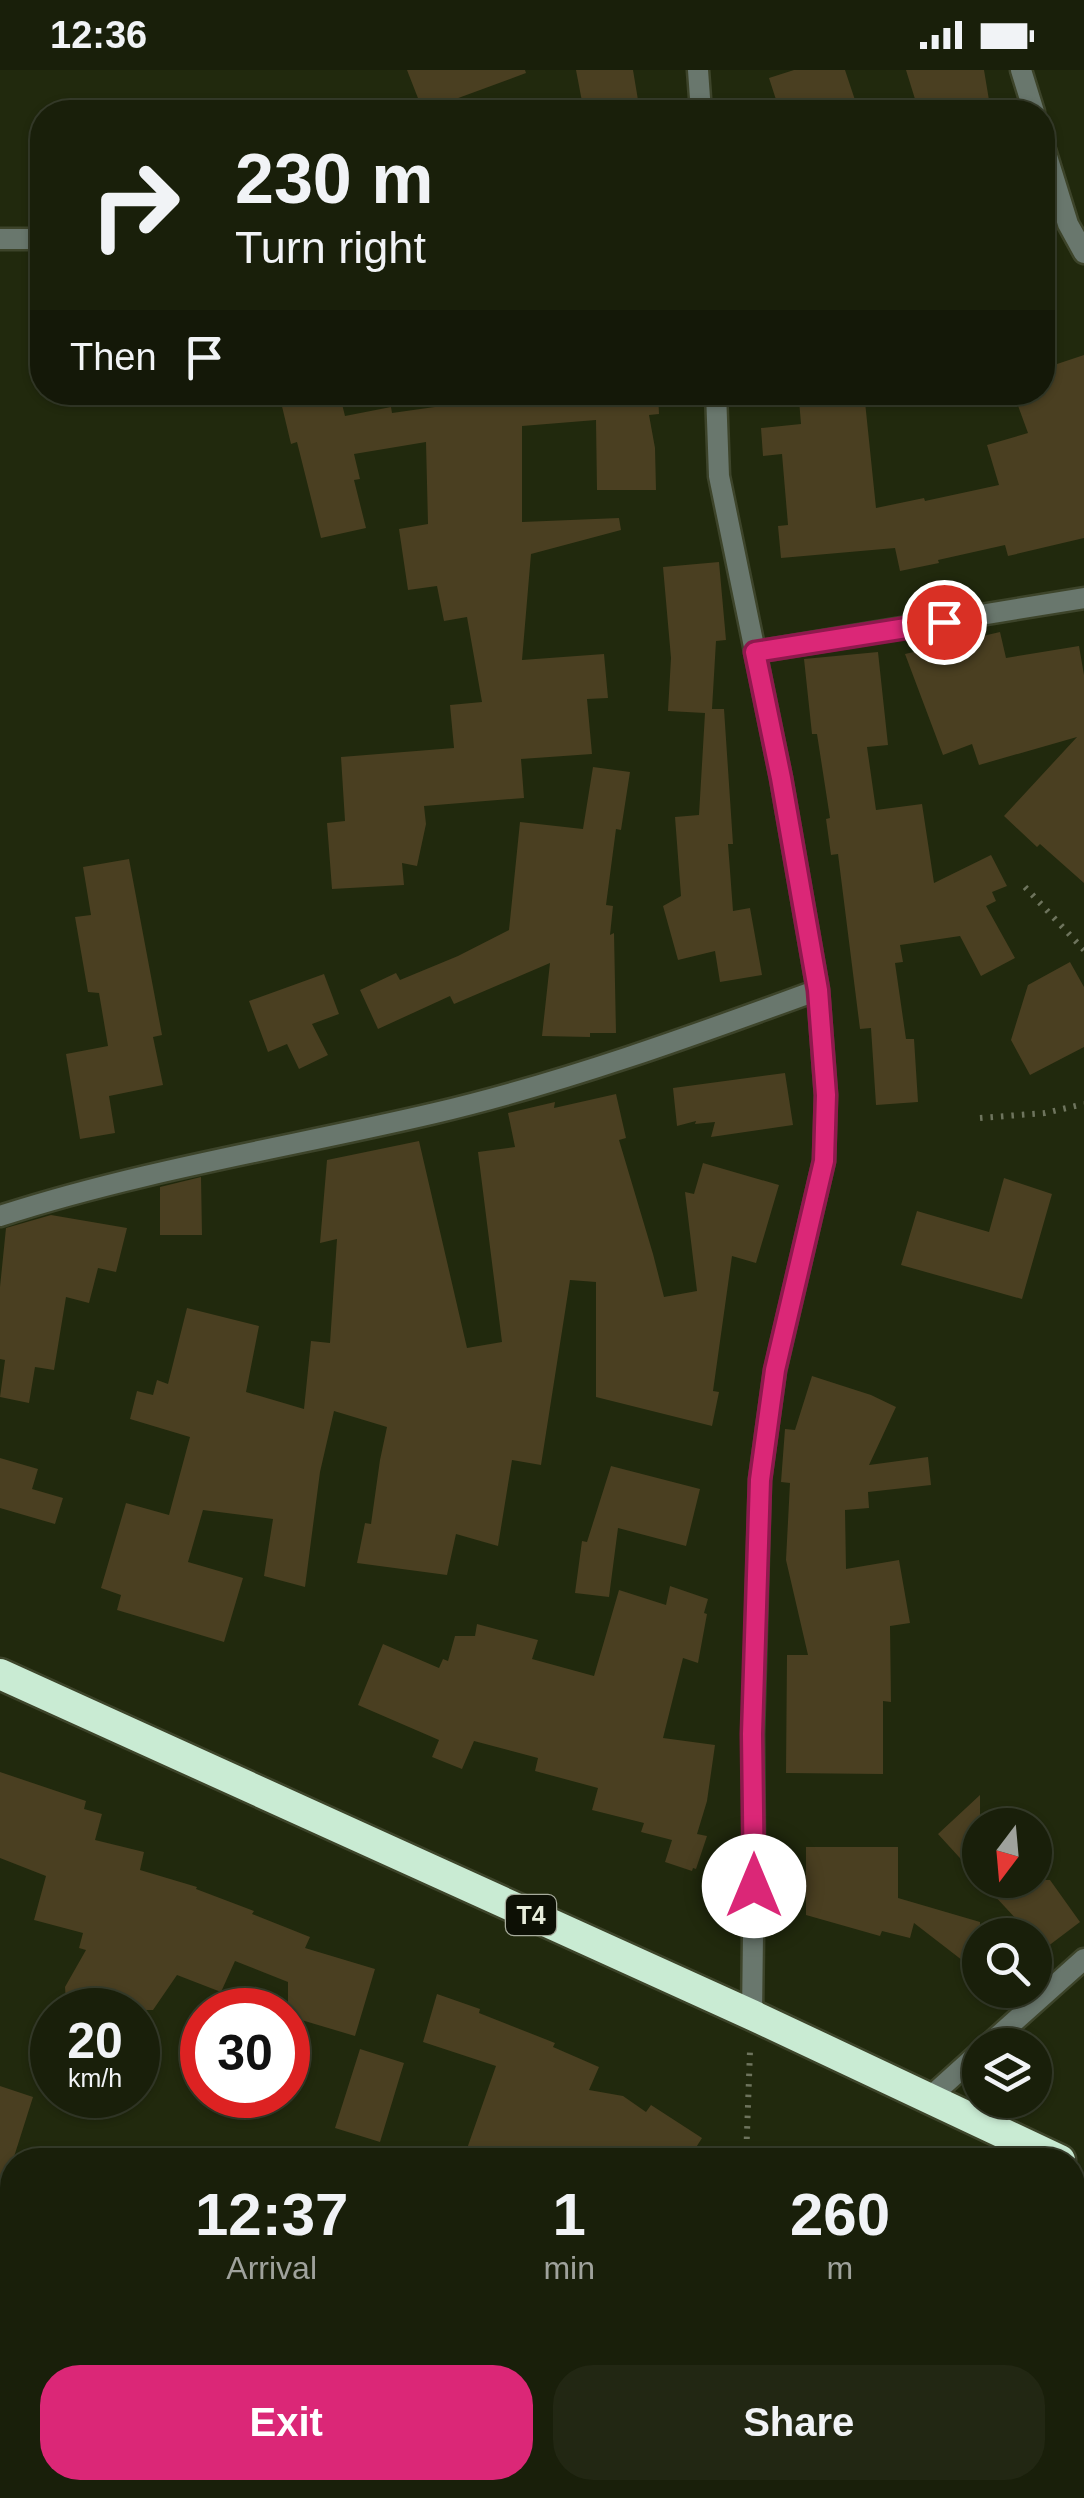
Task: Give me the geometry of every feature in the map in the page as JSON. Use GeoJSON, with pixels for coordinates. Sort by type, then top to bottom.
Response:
{"type":"FeatureCollection","features":[{"type":"Feature","properties":{"kind":"highway","name":"T4"},"geometry":{"type":"LineString","coordinates":[[0,1674],[752,2015],[1034,2148]]}},
{"type":"Feature","properties":{"kind":"street"},"geometry":{"type":"LineString","coordinates":[[698,70],[700,100]]}},
{"type":"Feature","properties":{"kind":"street"},"geometry":{"type":"LineString","coordinates":[[1021,70],[1030,100]]}},
{"type":"Feature","properties":{"kind":"street"},"geometry":{"type":"LineString","coordinates":[[1055,171],[1076,220],[1084,253]]}},
{"type":"Feature","properties":{"kind":"street"},"geometry":{"type":"LineString","coordinates":[[0,239],[30,239]]}},
{"type":"Feature","properties":{"kind":"street"},"geometry":{"type":"LineString","coordinates":[[716,405],[719,476],[781,778],[818,990],[826,1095],[824,1161],[775,1370],[760,1480],[752,1734],[752,2015]]}},
{"type":"Feature","properties":{"kind":"street"},"geometry":{"type":"LineString","coordinates":[[755,652],[1084,598]]}},
{"type":"Feature","properties":{"kind":"street"},"geometry":{"type":"LineString","coordinates":[[0,1216],[62,1196],[522,1091],[818,990]]}},
{"type":"Feature","properties":{"kind":"street"},"geometry":{"type":"LineString","coordinates":[[1007,2028],[1084,1959]]}},
{"type":"Feature","properties":{"kind":"street"},"geometry":{"type":"LineString","coordinates":[[928,2098],[962,2068]]}},
{"type":"Feature","properties":{"kind":"path"},"geometry":{"type":"LineString","coordinates":[[1025,887],[1084,950]]}},
{"type":"Feature","properties":{"kind":"path"},"geometry":{"type":"LineString","coordinates":[[980,1118],[1084,1104]]}},
{"type":"Feature","properties":{"kind":"path"},"geometry":{"type":"LineString","coordinates":[[746,2148],[752,2015]]}},
{"type":"Feature","properties":{"kind":"building"},"geometry":{"type":"Polygon","coordinates":[[[407,70],[526,73],[453,100],[419,100],[407,70]]]}},
{"type":"Feature","properties":{"kind":"building"},"geometry":{"type":"Polygon","coordinates":[[[576,70],[633,70],[638,100],[582,100],[576,70]]]}},
{"type":"Feature","properties":{"kind":"building"},"geometry":{"type":"Polygon","coordinates":[[[794,70],[845,70],[855,100],[776,100],[769,78],[794,70]]]}},
{"type":"Feature","properties":{"kind":"building"},"geometry":{"type":"Polygon","coordinates":[[[906,70],[984,70],[989,100],[915,100],[906,70]]]}},
{"type":"Feature","properties":{"kind":"building"},"geometry":{"type":"Polygon","coordinates":[[[1084,355],[1084,538],[1008,556],[1005,545],[900,571],[895,548],[781,558],[778,526],[788,525],[782,454],[763,456],[761,428],[801,424],[799,405],[865,405],[876,508],[924,498],[925,501],[999,485],[987,445],[1028,433],[1018,405],[1055,405],[1055,365],[1084,355]]]}},
{"type":"Feature","properties":{"kind":"building"},"geometry":{"type":"Polygon","coordinates":[[[282,405],[342,405],[345,416],[391,407],[392,413],[449,405],[659,405],[659,414],[649,415],[656,490],[597,490],[596,420],[522,426],[522,522],[619,518],[621,530],[531,554],[522,660],[604,654],[608,698],[587,699],[592,754],[521,759],[524,798],[424,806],[426,824],[417,866],[402,863],[404,885],[332,889],[327,823],[345,821],[341,757],[454,748],[450,705],[482,702],[467,617],[444,621],[437,586],[408,590],[399,529],[428,524],[426,442],[354,454],[360,479],[354,480],[366,528],[321,538],[297,442],[291,444],[282,405]]]}},
{"type":"Feature","properties":{"kind":"building"},"geometry":{"type":"Polygon","coordinates":[[[719,562],[726,640],[716,641],[712,709],[724,709],[733,911],[750,908],[762,975],[720,982],[715,951],[678,960],[663,906],[681,896],[675,817],[699,815],[705,713],[668,711],[671,658],[663,567],[719,562]]]}},
{"type":"Feature","properties":{"kind":"building"},"geometry":{"type":"Polygon","coordinates":[[[1000,632],[1006,658],[1079,646],[1084,675],[1084,883],[1004,816],[1077,737],[979,765],[972,744],[943,755],[905,654],[1000,632]]]}},
{"type":"Feature","properties":{"kind":"building"},"geometry":{"type":"Polygon","coordinates":[[[878,652],[888,745],[867,747],[876,810],[922,804],[934,883],[991,855],[1007,886],[992,892],[996,901],[986,906],[1015,958],[981,976],[960,936],[900,945],[903,962],[895,963],[906,1039],[914,1039],[918,1102],[876,1105],[871,1028],[860,1029],[838,854],[831,855],[826,819],[830,818],[817,734],[812,734],[804,659],[878,652]]]}},
{"type":"Feature","properties":{"kind":"building"},"geometry":{"type":"Polygon","coordinates":[[[593,767],[630,772],[621,830],[616,829],[606,905],[613,906],[610,935],[614,933],[616,1033],[542,1036],[550,963],[454,1004],[450,996],[378,1029],[360,990],[396,973],[400,980],[509,930],[520,822],[583,829],[593,767]]]}},
{"type":"Feature","properties":{"kind":"building"},"geometry":{"type":"Polygon","coordinates":[[[129,859],[162,1035],[153,1037],[163,1085],[109,1096],[115,1133],[80,1139],[66,1054],[108,1046],[99,993],[88,992],[75,917],[91,915],[83,867],[129,859]]]}},
{"type":"Feature","properties":{"kind":"building"},"geometry":{"type":"Polygon","coordinates":[[[1070,962],[1084,987],[1084,1047],[1030,1075],[1011,1040],[1028,985],[1070,962]]]}},
{"type":"Feature","properties":{"kind":"building"},"geometry":{"type":"Polygon","coordinates":[[[324,974],[339,1014],[312,1024],[328,1055],[299,1069],[287,1044],[268,1052],[249,1001],[324,974]]]}},
{"type":"Feature","properties":{"kind":"building"},"geometry":{"type":"Polygon","coordinates":[[[785,1073],[793,1125],[711,1137],[715,1122],[677,1126],[673,1088],[785,1073]]]}},
{"type":"Feature","properties":{"kind":"building"},"geometry":{"type":"Polygon","coordinates":[[[616,1094],[626,1138],[619,1140],[664,1297],[697,1291],[685,1192],[694,1194],[703,1163],[779,1185],[756,1263],[732,1256],[713,1391],[719,1392],[712,1426],[596,1397],[596,1282],[570,1280],[541,1465],[512,1460],[498,1546],[456,1534],[447,1575],[357,1563],[365,1523],[371,1524],[387,1427],[334,1411],[320,1472],[305,1587],[264,1576],[273,1519],[203,1510],[188,1562],[243,1578],[224,1642],[117,1610],[121,1595],[101,1588],[126,1503],[169,1515],[190,1437],[130,1419],[137,1391],[153,1395],[157,1380],[168,1384],[187,1308],[259,1326],[246,1392],[304,1409],[311,1341],[330,1343],[337,1239],[320,1243],[327,1160],[419,1141],[467,1348],[502,1342],[478,1152],[515,1147],[508,1113],[555,1102],[554,1108],[616,1094]]]}},
{"type":"Feature","properties":{"kind":"building"},"geometry":{"type":"Polygon","coordinates":[[[201,1177],[202,1235],[160,1235],[160,1187],[201,1177]]]}},
{"type":"Feature","properties":{"kind":"building"},"geometry":{"type":"Polygon","coordinates":[[[1004,1178],[1052,1194],[1022,1299],[901,1265],[917,1211],[989,1232],[1004,1178]]]}},
{"type":"Feature","properties":{"kind":"building"},"geometry":{"type":"Polygon","coordinates":[[[51,1215],[127,1228],[116,1272],[98,1268],[89,1303],[66,1297],[54,1370],[35,1367],[29,1403],[0,1397],[5,1360],[0,1359],[0,1287],[6,1228],[51,1215]]]}},
{"type":"Feature","properties":{"kind":"building"},"geometry":{"type":"Polygon","coordinates":[[[812,1376],[896,1407],[869,1465],[928,1457],[931,1485],[868,1492],[869,1508],[845,1510],[846,1569],[899,1560],[910,1623],[890,1626],[891,1702],[883,1701],[883,1774],[786,1773],[787,1655],[808,1655],[786,1560],[790,1483],[781,1482],[785,1429],[795,1430],[812,1376]]]}},
{"type":"Feature","properties":{"kind":"building"},"geometry":{"type":"Polygon","coordinates":[[[0,1458],[38,1469],[32,1489],[63,1498],[55,1524],[0,1508],[0,1458]]]}},
{"type":"Feature","properties":{"kind":"building"},"geometry":{"type":"Polygon","coordinates":[[[611,1466],[700,1489],[686,1546],[618,1528],[609,1597],[575,1593],[582,1541],[587,1542],[611,1466]]]}},
{"type":"Feature","properties":{"kind":"building"},"geometry":{"type":"Polygon","coordinates":[[[670,1586],[708,1599],[698,1663],[683,1658],[663,1738],[715,1745],[707,1801],[697,1834],[707,1836],[692,1871],[665,1862],[672,1840],[641,1832],[644,1823],[592,1810],[598,1788],[535,1771],[538,1758],[474,1741],[462,1769],[432,1757],[439,1740],[358,1705],[383,1644],[439,1668],[443,1659],[448,1661],[455,1636],[475,1636],[477,1624],[538,1640],[532,1659],[594,1676],[619,1590],[666,1605],[670,1586]]]}},
{"type":"Feature","properties":{"kind":"building"},"geometry":{"type":"Polygon","coordinates":[[[0,1772],[86,1801],[84,1809],[102,1814],[95,1840],[144,1852],[140,1870],[197,1887],[310,1937],[305,1948],[375,1969],[355,2036],[310,2023],[310,1988],[288,1988],[288,1982],[235,1961],[223,1988],[211,1988],[177,1975],[160,2000],[160,1988],[65,1988],[86,1950],[79,1948],[83,1933],[34,1920],[46,1876],[0,1858],[0,1772]]]}},
{"type":"Feature","properties":{"kind":"building"},"geometry":{"type":"Polygon","coordinates":[[[980,1795],[980,1808],[966,1808],[980,1795]]]}},
{"type":"Feature","properties":{"kind":"building"},"geometry":{"type":"Polygon","coordinates":[[[962,1812],[962,1860],[938,1834],[962,1812]]]}},
{"type":"Feature","properties":{"kind":"building"},"geometry":{"type":"Polygon","coordinates":[[[806,1847],[898,1847],[898,1898],[966,1918],[962,1918],[962,1960],[914,1923],[910,1938],[882,1931],[880,1936],[806,1915],[806,1847]]]}},
{"type":"Feature","properties":{"kind":"building"},"geometry":{"type":"Polygon","coordinates":[[[1052,1883],[1080,1922],[1052,1943],[1052,1918],[1015,1918],[997,1898],[1052,1898],[1052,1883]]]}},
{"type":"Feature","properties":{"kind":"building"},"geometry":{"type":"Polygon","coordinates":[[[437,1994],[555,2043],[553,2047],[599,2067],[589,2090],[623,2096],[646,2112],[651,2105],[702,2138],[696,2148],[467,2148],[496,2066],[423,2042],[437,1994]]]}},
{"type":"Feature","properties":{"kind":"building"},"geometry":{"type":"Polygon","coordinates":[[[360,2049],[404,2063],[380,2142],[335,2128],[360,2049]]]}},
{"type":"Feature","properties":{"kind":"building"},"geometry":{"type":"Polygon","coordinates":[[[0,2086],[30,2096],[17,2148],[0,2148],[0,2086]]]}},
{"type":"Feature","properties":{"kind":"route"},"geometry":{"type":"LineString","coordinates":[[754,1886],[752,1734],[760,1480],[775,1370],[824,1161],[826,1095],[818,990],[755,652],[944,622]]}}]}
